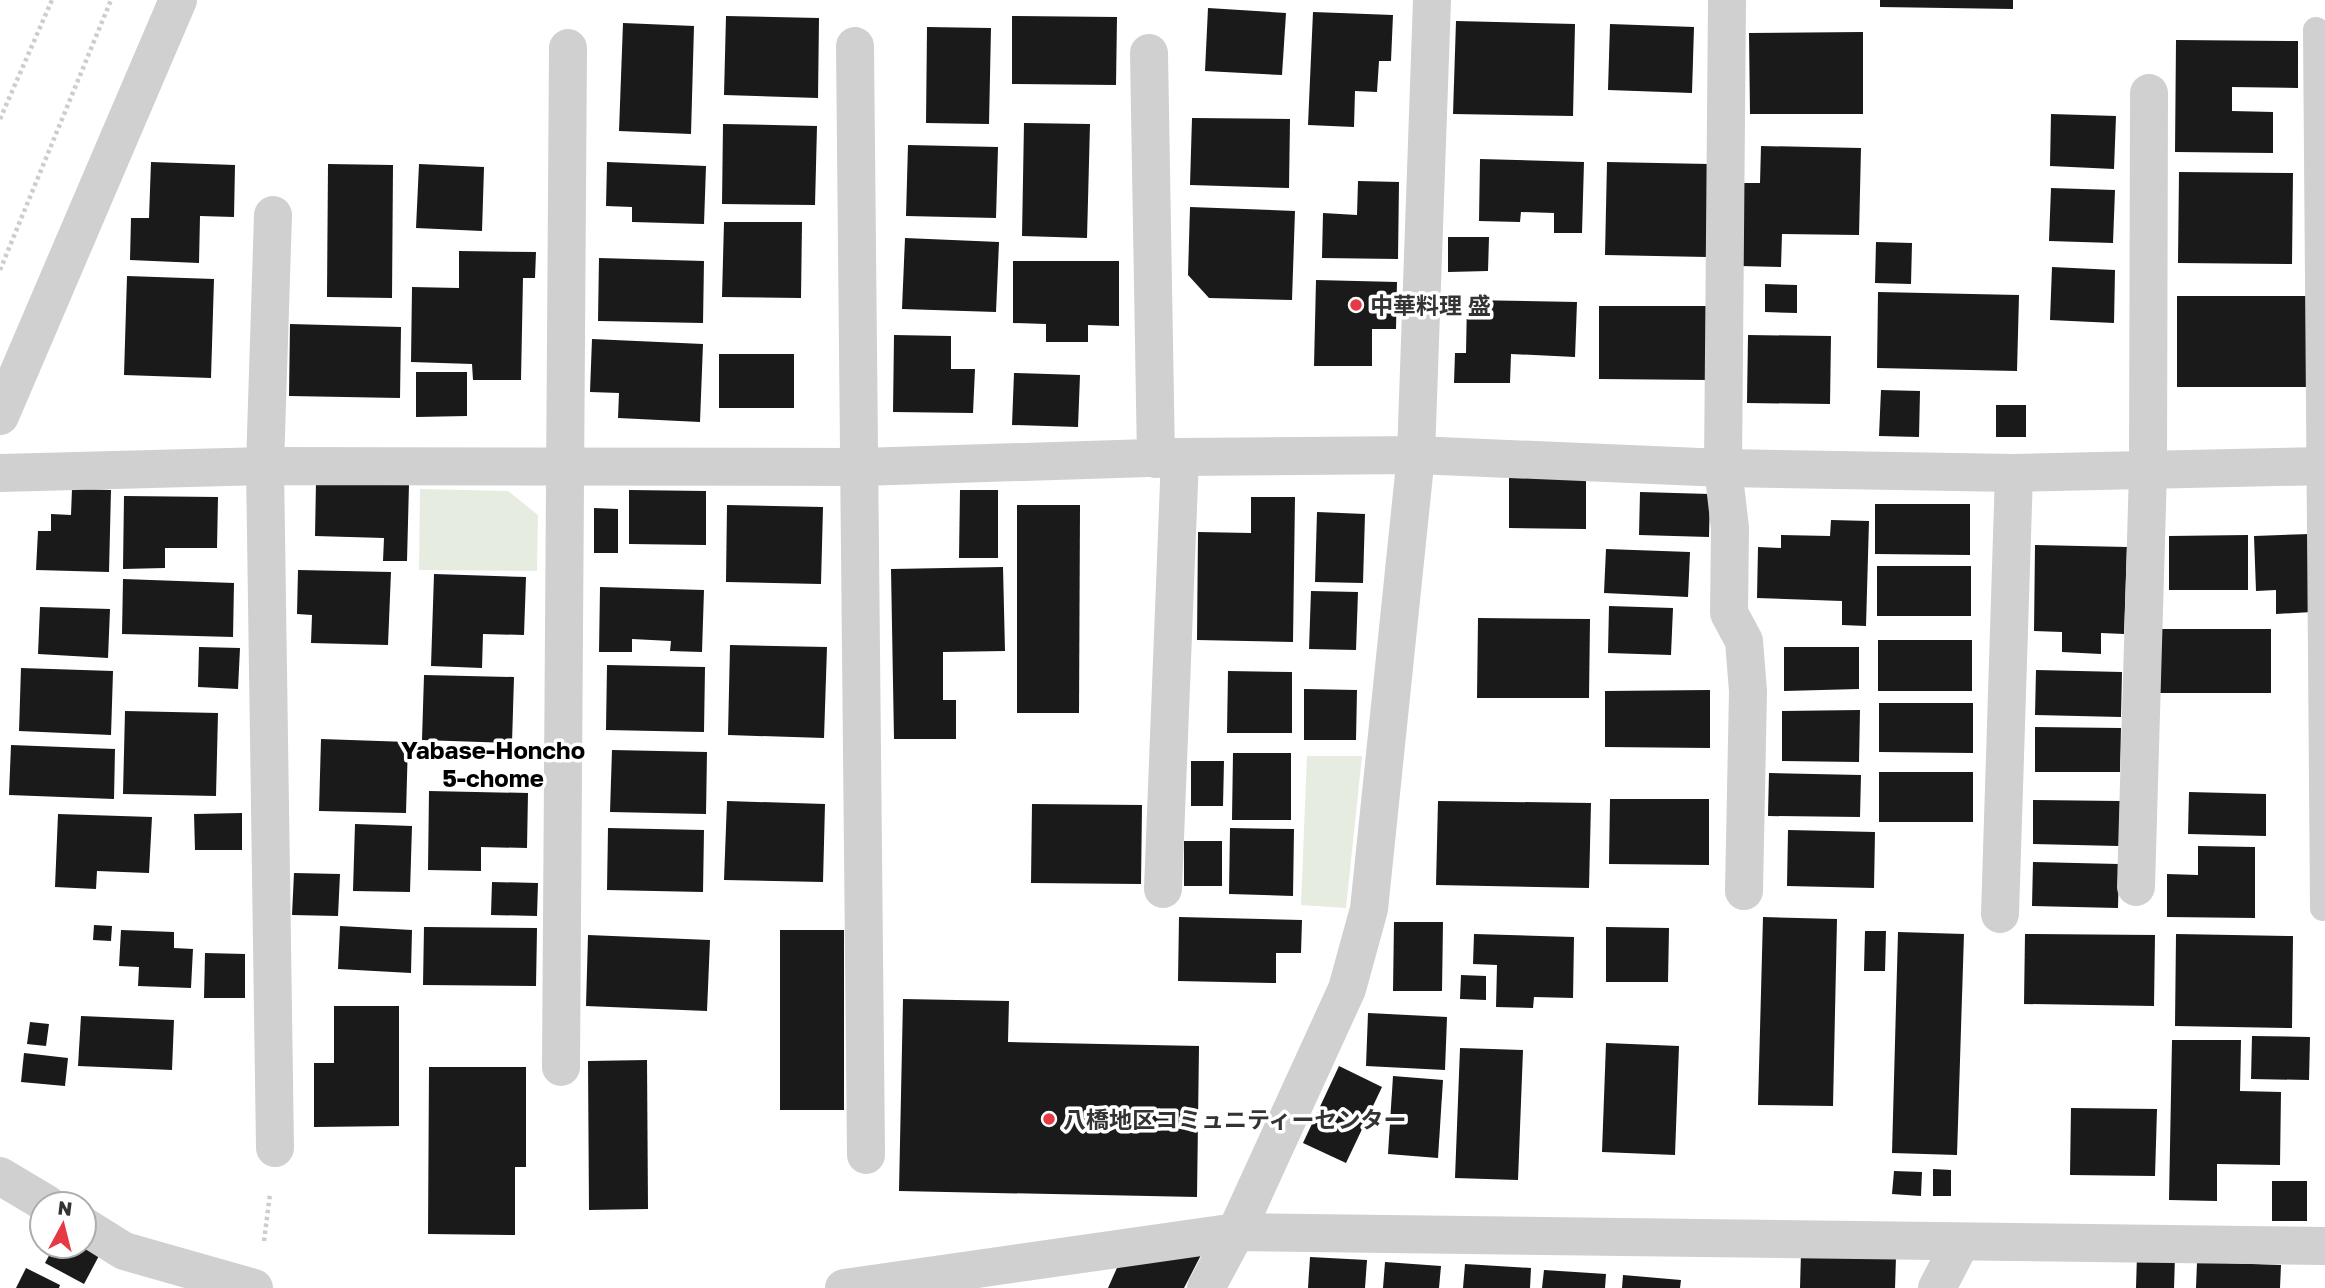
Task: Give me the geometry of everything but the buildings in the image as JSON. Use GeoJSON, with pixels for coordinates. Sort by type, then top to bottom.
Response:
{"type":"FeatureCollection","features":[{"type":"Feature","properties":{"kind":"street"},"geometry":{"type":"LineString","coordinates":[[0,416],[178,0]]}},
{"type":"Feature","properties":{"kind":"street"},"geometry":{"type":"LineString","coordinates":[[1206,1288],[1236,1232],[1347,989],[1369,909],[1416,455],[1432,0]]}},
{"type":"Feature","properties":{"kind":"street"},"geometry":{"type":"LineString","coordinates":[[1727,0],[1723,468],[1730,528],[1729,613],[1744,642],[1748,691],[1744,891]]}},
{"type":"Feature","properties":{"kind":"street"},"geometry":{"type":"LineString","coordinates":[[855,46],[866,1155]]}},
{"type":"Feature","properties":{"kind":"street"},"geometry":{"type":"LineString","coordinates":[[561,1067],[568,465],[568,48]]}},
{"type":"Feature","properties":{"kind":"street"},"geometry":{"type":"LineString","coordinates":[[1149,53],[1168,458],[1163,889]]}},
{"type":"Feature","properties":{"kind":"street"},"geometry":{"type":"LineString","coordinates":[[2136,887],[2148,471],[2149,93]]}},
{"type":"Feature","properties":{"kind":"street"},"geometry":{"type":"LineString","coordinates":[[274,215],[265,466],[275,1148]]}},
{"type":"Feature","properties":{"kind":"street"},"geometry":{"type":"LineString","coordinates":[[0,473],[265,466],[861,467],[1168,458],[1416,455],[1723,468],[2014,473],[2322,466]]}},
{"type":"Feature","properties":{"kind":"street"},"geometry":{"type":"LineString","coordinates":[[2000,914],[2014,473]]}},
{"type":"Feature","properties":{"kind":"street"},"geometry":{"type":"LineString","coordinates":[[0,1176],[28,1193]]}},
{"type":"Feature","properties":{"kind":"street"},"geometry":{"type":"LineString","coordinates":[[844,1288],[1236,1232],[2325,1246]]}},
{"type":"Feature","properties":{"kind":"street"},"geometry":{"type":"LineString","coordinates":[[98,1235],[124,1251],[254,1288]]}},
{"type":"Feature","properties":{"kind":"street"},"geometry":{"type":"LineString","coordinates":[[1937,1288],[1961,1242]]}},
{"type":"Feature","properties":{"kind":"lane"},"geometry":{"type":"LineString","coordinates":[[2316,30],[2322,466],[2323,908]]}},
{"type":"Feature","properties":{"kind":"path"},"geometry":{"type":"LineString","coordinates":[[0,118],[52,0]]}},
{"type":"Feature","properties":{"kind":"path"},"geometry":{"type":"LineString","coordinates":[[0,270],[111,0]]}},
{"type":"Feature","properties":{"kind":"path"},"geometry":{"type":"LineString","coordinates":[[263,1250],[275,1148]]}},
{"type":"Feature","properties":{"kind":"shaded area"},"geometry":{"type":"Polygon","coordinates":[[[420,489],[508,491],[538,515],[537,571],[419,570],[420,489]]]}},
{"type":"Feature","properties":{"kind":"shaded area"},"geometry":{"type":"Polygon","coordinates":[[[1307,756],[1362,756],[1346,908],[1301,905],[1307,756]]]}},
{"type":"Feature","properties":{"kind":"place","name":"中華料理 盛"},"geometry":{"type":"Point","coordinates":[1356,305]}},
{"type":"Feature","properties":{"kind":"place","name":"八橋地区コミュニティーセンター"},"geometry":{"type":"Point","coordinates":[1049,1119]}},
{"type":"Feature","properties":{"kind":"district","name":"Yabase-Honcho 5-chome"},"geometry":{"type":"Point","coordinates":[493,763]}}]}
